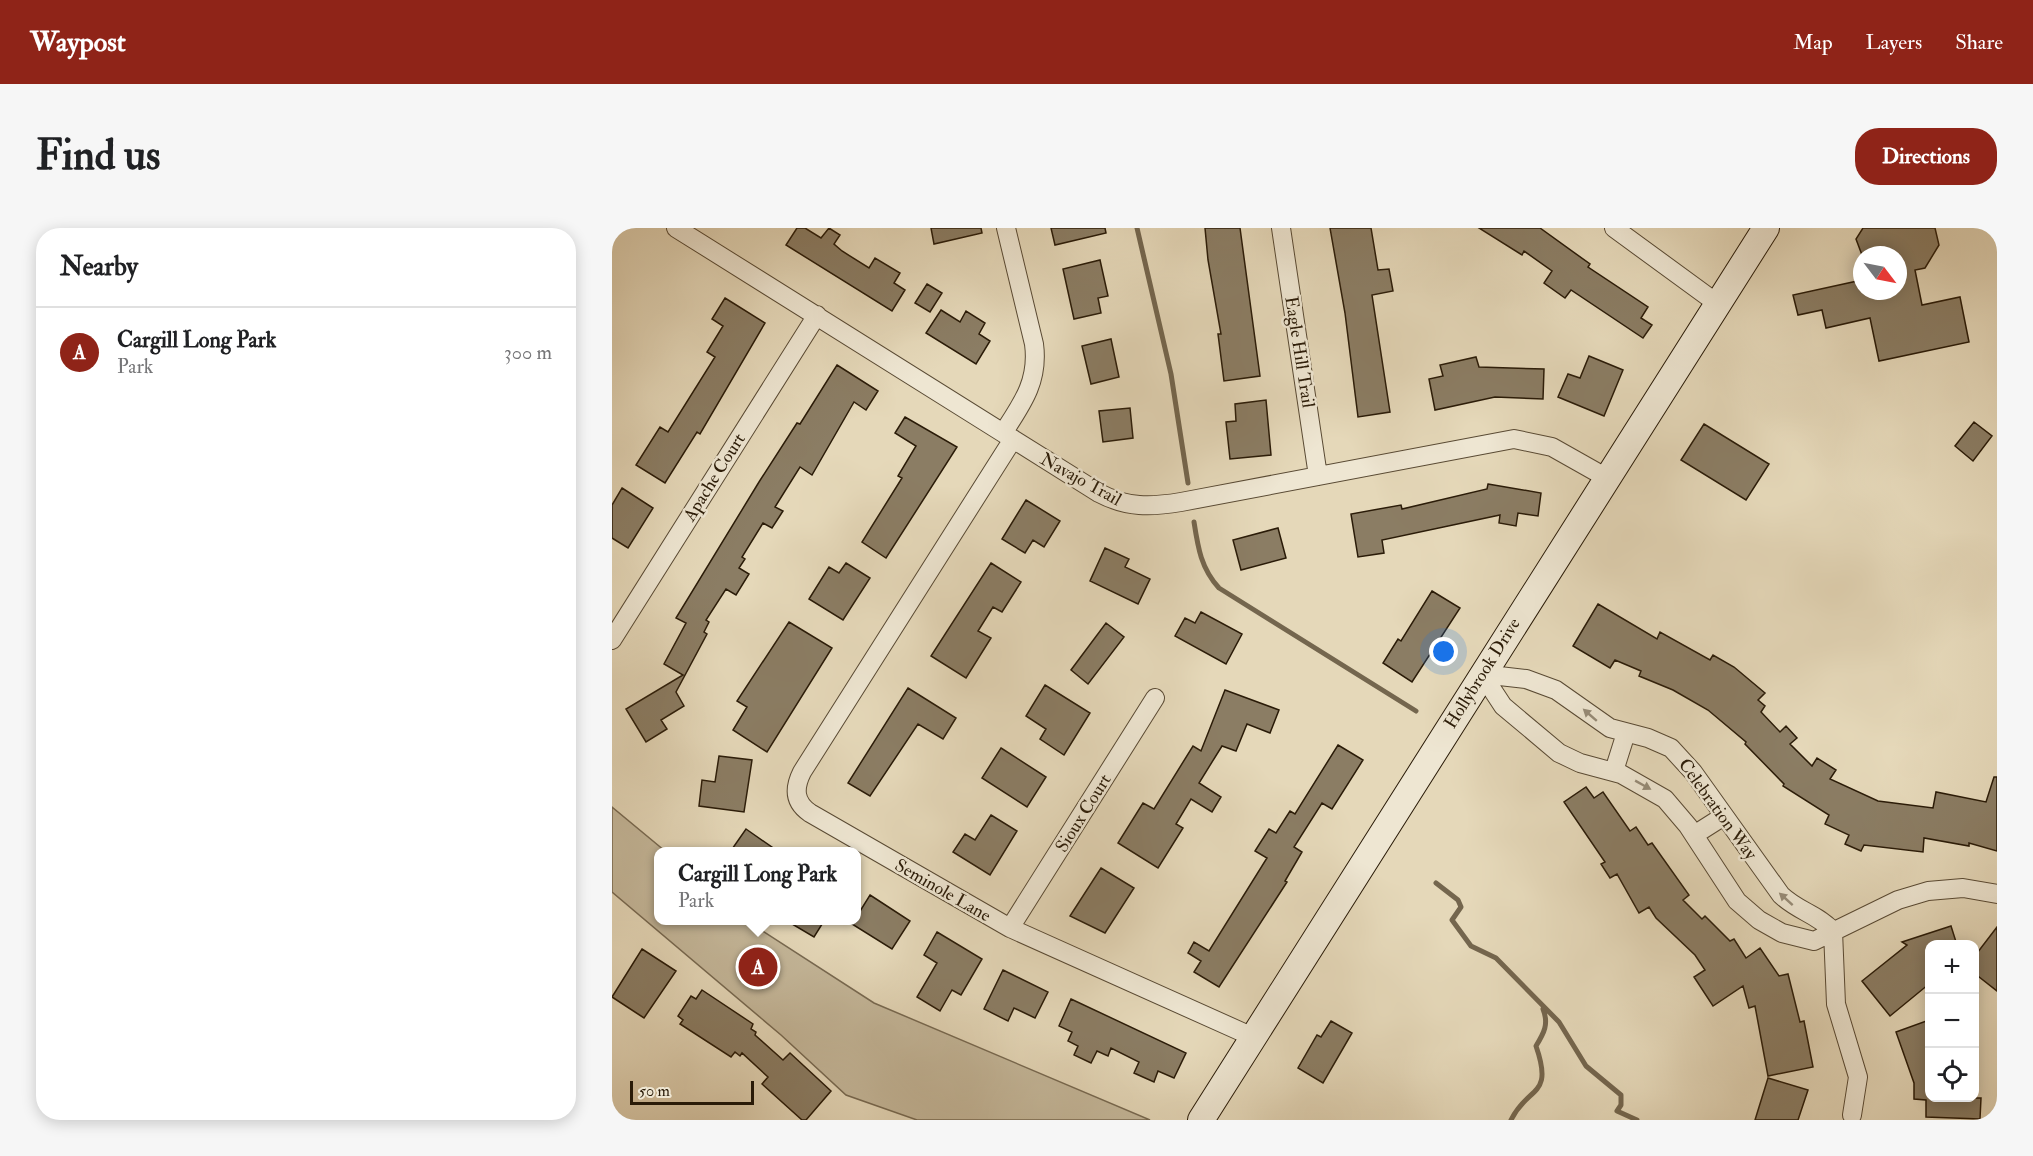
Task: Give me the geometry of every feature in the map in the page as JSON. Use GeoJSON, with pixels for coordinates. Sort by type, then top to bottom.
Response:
{"type":"FeatureCollection","features":[{"type":"Feature","properties":{"kind":"main road","name":"Hollybrook Drive"},"geometry":{"type":"LineString","coordinates":[[1201,1120],[1766,228]]}},
{"type":"Feature","properties":{"kind":"street","name":"Navajo Trail"},"geometry":{"type":"LineString","coordinates":[[676,228],[1099,493],[1131,506],[1181,502],[1514,439],[1552,447],[1607,478]]}},
{"type":"Feature","properties":{"kind":"street","name":"Seminole Lane"},"geometry":{"type":"LineString","coordinates":[[1006,228],[1034,344],[1036,362],[1028,394],[1008,436],[802,772],[796,789],[799,802],[810,813],[1010,928],[1253,1037]]}},
{"type":"Feature","properties":{"kind":"street","name":"Eagle Hill Trail"},"geometry":{"type":"LineString","coordinates":[[1281,228],[1318,476]]}},
{"type":"Feature","properties":{"kind":"street"},"geometry":{"type":"LineString","coordinates":[[1614,228],[1718,304]]}},
{"type":"Feature","properties":{"kind":"street","name":"Apache Court"},"geometry":{"type":"LineString","coordinates":[[612,640],[817,315]]}},
{"type":"Feature","properties":{"kind":"street","name":"Celebration Way"},"geometry":{"type":"LineString","coordinates":[[1482,674],[1526,679],[1556,690],[1570,698],[1597,722],[1626,733],[1664,743],[1678,754],[1780,895],[1800,910],[1820,917],[1833,931]]}},
{"type":"Feature","properties":{"kind":"street","name":"Celebration Way"},"geometry":{"type":"LineString","coordinates":[[1482,674],[1503,706],[1559,753],[1580,763],[1614,771],[1658,794],[1683,818],[1732,894],[1759,920],[1782,933],[1814,941],[1917,893],[1963,888],[1997,894]]}},
{"type":"Feature","properties":{"kind":"street","name":"Sioux Court"},"geometry":{"type":"LineString","coordinates":[[1010,928],[1155,698]]}},
{"type":"Feature","properties":{"kind":"street"},"geometry":{"type":"LineString","coordinates":[[1614,771],[1626,733]]}},
{"type":"Feature","properties":{"kind":"street"},"geometry":{"type":"LineString","coordinates":[[1694,835],[1724,816]]}},
{"type":"Feature","properties":{"kind":"street"},"geometry":{"type":"LineString","coordinates":[[1833,931],[1836,1004],[1858,1077],[1851,1118]]}},
{"type":"Feature","properties":{"kind":"shaded area"},"geometry":{"type":"Polygon","coordinates":[[[612,807],[660,847],[654,847],[654,925],[753,925],[874,1003],[1150,1120],[917,1120],[846,1095],[781,1035],[612,892],[612,807]]]}},
{"type":"Feature","properties":{"kind":"building"},"geometry":{"type":"Polygon","coordinates":[[[797,228],[805,228],[821,238],[829,228],[840,235],[834,244],[842,251],[869,268],[875,258],[900,273],[894,283],[905,290],[892,311],[786,245],[797,228]]]}},
{"type":"Feature","properties":{"kind":"building"},"geometry":{"type":"Polygon","coordinates":[[[931,228],[981,228],[982,233],[934,244],[931,228]]]}},
{"type":"Feature","properties":{"kind":"building"},"geometry":{"type":"Polygon","coordinates":[[[1051,228],[1105,228],[1106,233],[1055,245],[1051,228]]]}},
{"type":"Feature","properties":{"kind":"building"},"geometry":{"type":"Polygon","coordinates":[[[1205,228],[1240,228],[1260,376],[1224,381],[1218,334],[1221,334],[1208,260],[1205,228]]]}},
{"type":"Feature","properties":{"kind":"building"},"geometry":{"type":"Polygon","coordinates":[[[1330,228],[1371,228],[1378,270],[1389,269],[1393,291],[1372,295],[1390,412],[1358,417],[1345,313],[1330,228]]]}},
{"type":"Feature","properties":{"kind":"building"},"geometry":{"type":"Polygon","coordinates":[[[1479,228],[1540,228],[1590,264],[1588,267],[1648,307],[1641,318],[1652,325],[1643,338],[1571,290],[1565,298],[1544,283],[1552,271],[1524,251],[1522,255],[1479,228]]]}},
{"type":"Feature","properties":{"kind":"building"},"geometry":{"type":"Polygon","coordinates":[[[1863,228],[1935,228],[1939,245],[1925,268],[1915,270],[1922,305],[1960,297],[1969,342],[1879,361],[1870,318],[1826,328],[1822,310],[1798,315],[1793,295],[1853,282],[1853,300],[1907,300],[1907,246],[1859,246],[1856,239],[1863,228]]]}},
{"type":"Feature","properties":{"kind":"building"},"geometry":{"type":"Polygon","coordinates":[[[1100,260],[1108,296],[1098,298],[1101,313],[1074,319],[1063,269],[1100,260]]]}},
{"type":"Feature","properties":{"kind":"building"},"geometry":{"type":"Polygon","coordinates":[[[927,284],[942,293],[930,312],[915,303],[927,284]]]}},
{"type":"Feature","properties":{"kind":"building"},"geometry":{"type":"Polygon","coordinates":[[[725,298],[765,323],[700,434],[697,432],[665,483],[636,465],[660,427],[668,432],[715,357],[707,352],[723,326],[712,319],[725,298]]]}},
{"type":"Feature","properties":{"kind":"building"},"geometry":{"type":"Polygon","coordinates":[[[941,310],[960,322],[966,311],[985,323],[979,334],[990,341],[976,364],[926,333],[941,310]]]}},
{"type":"Feature","properties":{"kind":"building"},"geometry":{"type":"Polygon","coordinates":[[[1111,339],[1119,377],[1091,384],[1082,346],[1111,339]]]}},
{"type":"Feature","properties":{"kind":"building"},"geometry":{"type":"Polygon","coordinates":[[[1589,356],[1623,370],[1604,416],[1558,397],[1568,374],[1580,378],[1589,356]]]}},
{"type":"Feature","properties":{"kind":"building"},"geometry":{"type":"Polygon","coordinates":[[[1476,357],[1479,367],[1544,369],[1543,399],[1495,397],[1435,410],[1429,379],[1443,376],[1440,365],[1476,357]]]}},
{"type":"Feature","properties":{"kind":"building"},"geometry":{"type":"Polygon","coordinates":[[[837,365],[878,391],[866,410],[854,402],[812,475],[800,467],[775,507],[783,511],[772,528],[763,523],[742,557],[745,559],[739,568],[749,574],[736,595],[726,589],[706,620],[709,622],[704,632],[707,634],[676,692],[684,706],[661,720],[667,729],[646,742],[626,709],[683,675],[664,664],[686,623],[676,618],[759,482],[797,423],[800,424],[837,365]]]}},
{"type":"Feature","properties":{"kind":"building"},"geometry":{"type":"Polygon","coordinates":[[[1266,400],[1271,455],[1230,459],[1226,422],[1236,421],[1235,404],[1266,400]]]}},
{"type":"Feature","properties":{"kind":"building"},"geometry":{"type":"Polygon","coordinates":[[[1130,408],[1133,438],[1103,442],[1099,411],[1130,408]]]}},
{"type":"Feature","properties":{"kind":"building"},"geometry":{"type":"Polygon","coordinates":[[[905,417],[957,447],[886,558],[862,542],[902,478],[898,476],[916,446],[895,433],[905,417]]]}},
{"type":"Feature","properties":{"kind":"building"},"geometry":{"type":"Polygon","coordinates":[[[1974,422],[1992,436],[1973,461],[1955,446],[1974,422]]]}},
{"type":"Feature","properties":{"kind":"building"},"geometry":{"type":"Polygon","coordinates":[[[1704,424],[1769,464],[1746,500],[1681,460],[1704,424]]]}},
{"type":"Feature","properties":{"kind":"building"},"geometry":{"type":"Polygon","coordinates":[[[1488,484],[1541,493],[1538,516],[1518,513],[1516,526],[1499,523],[1500,515],[1382,540],[1384,553],[1358,557],[1351,514],[1401,505],[1402,509],[1487,489],[1488,484]]]}},
{"type":"Feature","properties":{"kind":"building"},"geometry":{"type":"Polygon","coordinates":[[[622,488],[653,508],[628,548],[612,538],[612,505],[622,488]]]}},
{"type":"Feature","properties":{"kind":"building"},"geometry":{"type":"Polygon","coordinates":[[[1026,500],[1060,521],[1044,547],[1033,540],[1025,553],[1002,539],[1026,500]]]}},
{"type":"Feature","properties":{"kind":"building"},"geometry":{"type":"Polygon","coordinates":[[[1278,528],[1286,558],[1241,570],[1233,540],[1278,528]]]}},
{"type":"Feature","properties":{"kind":"building"},"geometry":{"type":"Polygon","coordinates":[[[1105,548],[1129,559],[1125,567],[1150,579],[1138,604],[1090,581],[1105,548]]]}},
{"type":"Feature","properties":{"kind":"building"},"geometry":{"type":"Polygon","coordinates":[[[846,563],[870,578],[843,620],[809,599],[829,567],[839,573],[846,563]]]}},
{"type":"Feature","properties":{"kind":"building"},"geometry":{"type":"Polygon","coordinates":[[[991,563],[1021,582],[1002,612],[993,607],[978,631],[991,638],[966,678],[931,656],[991,563]]]}},
{"type":"Feature","properties":{"kind":"building"},"geometry":{"type":"Polygon","coordinates":[[[1432,591],[1460,608],[1412,682],[1383,663],[1398,639],[1401,641],[1432,591]]]}},
{"type":"Feature","properties":{"kind":"building"},"geometry":{"type":"Polygon","coordinates":[[[1598,604],[1657,639],[1660,632],[1710,660],[1713,655],[1734,667],[1765,693],[1758,700],[1765,706],[1761,712],[1780,732],[1786,726],[1797,738],[1790,744],[1812,766],[1817,758],[1836,770],[1830,779],[1878,801],[1933,808],[1936,792],[1986,802],[1994,777],[1997,777],[1997,851],[1969,843],[1969,846],[1924,838],[1923,852],[1864,845],[1861,851],[1845,844],[1849,835],[1825,824],[1829,815],[1783,786],[1784,784],[1745,744],[1746,742],[1708,710],[1673,690],[1639,676],[1641,671],[1615,660],[1610,668],[1573,646],[1598,604]]]}},
{"type":"Feature","properties":{"kind":"building"},"geometry":{"type":"Polygon","coordinates":[[[1201,612],[1242,634],[1226,664],[1175,636],[1185,618],[1195,623],[1201,612]]]}},
{"type":"Feature","properties":{"kind":"building"},"geometry":{"type":"Polygon","coordinates":[[[789,622],[832,648],[767,752],[733,730],[747,707],[737,701],[789,622]]]}},
{"type":"Feature","properties":{"kind":"building"},"geometry":{"type":"Polygon","coordinates":[[[1106,623],[1124,637],[1088,684],[1071,670],[1106,623]]]}},
{"type":"Feature","properties":{"kind":"building"},"geometry":{"type":"Polygon","coordinates":[[[1045,685],[1090,713],[1064,755],[1040,739],[1046,729],[1026,716],[1045,685]]]}},
{"type":"Feature","properties":{"kind":"building"},"geometry":{"type":"Polygon","coordinates":[[[908,688],[956,718],[943,739],[918,724],[870,796],[848,783],[908,688]]]}},
{"type":"Feature","properties":{"kind":"building"},"geometry":{"type":"Polygon","coordinates":[[[1225,690],[1279,710],[1270,733],[1247,724],[1236,751],[1222,746],[1199,783],[1221,797],[1212,812],[1191,799],[1176,824],[1183,828],[1158,868],[1118,843],[1143,803],[1154,809],[1193,746],[1201,751],[1225,690]]]}},
{"type":"Feature","properties":{"kind":"building"},"geometry":{"type":"Polygon","coordinates":[[[1338,745],[1363,760],[1332,809],[1322,803],[1294,847],[1302,852],[1285,881],[1287,882],[1219,987],[1194,972],[1201,961],[1188,953],[1194,942],[1209,951],[1267,858],[1255,851],[1269,829],[1276,833],[1290,811],[1295,814],[1338,745]]]}},
{"type":"Feature","properties":{"kind":"building"},"geometry":{"type":"Polygon","coordinates":[[[1001,748],[1046,777],[1027,807],[982,778],[1001,748]]]}},
{"type":"Feature","properties":{"kind":"building"},"geometry":{"type":"Polygon","coordinates":[[[719,756],[752,760],[744,812],[699,806],[702,780],[715,782],[719,756]]]}},
{"type":"Feature","properties":{"kind":"building"},"geometry":{"type":"Polygon","coordinates":[[[1586,787],[1594,798],[1603,792],[1630,831],[1636,827],[1648,845],[1652,843],[1689,895],[1683,900],[1702,919],[1705,916],[1730,941],[1734,939],[1746,958],[1760,948],[1779,976],[1788,974],[1800,1022],[1804,1021],[1813,1067],[1768,1076],[1755,1006],[1749,1008],[1743,986],[1713,1006],[1694,977],[1705,970],[1695,955],[1656,918],[1649,907],[1639,913],[1617,874],[1610,878],[1601,864],[1605,862],[1564,802],[1586,787]]]}},
{"type":"Feature","properties":{"kind":"building"},"geometry":{"type":"Polygon","coordinates":[[[991,815],[1017,831],[990,875],[953,852],[965,834],[975,840],[991,815]]]}},
{"type":"Feature","properties":{"kind":"building"},"geometry":{"type":"Polygon","coordinates":[[[746,829],[772,847],[733,847],[746,829]]]}},
{"type":"Feature","properties":{"kind":"building"},"geometry":{"type":"Polygon","coordinates":[[[1101,868],[1134,888],[1105,933],[1070,916],[1101,868]]]}},
{"type":"Feature","properties":{"kind":"building"},"geometry":{"type":"Polygon","coordinates":[[[870,895],[910,921],[892,949],[854,925],[861,925],[861,910],[870,895]]]}},
{"type":"Feature","properties":{"kind":"building"},"geometry":{"type":"Polygon","coordinates":[[[794,925],[822,925],[814,937],[794,925]]]}},
{"type":"Feature","properties":{"kind":"building"},"geometry":{"type":"Polygon","coordinates":[[[1951,926],[1955,940],[1925,940],[1925,987],[1890,1016],[1862,981],[1907,945],[1902,942],[1951,926]]]}},
{"type":"Feature","properties":{"kind":"building"},"geometry":{"type":"Polygon","coordinates":[[[1997,927],[1997,991],[1979,977],[1979,950],[1997,927]]]}},
{"type":"Feature","properties":{"kind":"building"},"geometry":{"type":"Polygon","coordinates":[[[937,932],[982,959],[961,995],[952,990],[940,1011],[917,997],[937,963],[924,955],[937,932]]]}},
{"type":"Feature","properties":{"kind":"building"},"geometry":{"type":"Polygon","coordinates":[[[642,949],[676,971],[644,1018],[612,997],[642,949]]]}},
{"type":"Feature","properties":{"kind":"building"},"geometry":{"type":"Polygon","coordinates":[[[1003,970],[1048,992],[1035,1018],[1014,1008],[1008,1021],[984,1009],[1003,970]]]}},
{"type":"Feature","properties":{"kind":"building"},"geometry":{"type":"Polygon","coordinates":[[[702,990],[753,1024],[751,1029],[756,1032],[755,1035],[783,1060],[790,1053],[831,1091],[806,1120],[802,1120],[762,1084],[768,1077],[742,1053],[740,1056],[735,1052],[731,1057],[680,1024],[683,1020],[678,1016],[691,996],[696,999],[702,990]]]}},
{"type":"Feature","properties":{"kind":"building"},"geometry":{"type":"Polygon","coordinates":[[[1071,999],[1186,1053],[1174,1078],[1158,1071],[1154,1082],[1134,1073],[1139,1062],[1111,1048],[1108,1056],[1097,1051],[1091,1063],[1074,1055],[1078,1046],[1068,1041],[1072,1032],[1059,1026],[1071,999]]]}},
{"type":"Feature","properties":{"kind":"building"},"geometry":{"type":"Polygon","coordinates":[[[1331,1021],[1352,1033],[1323,1083],[1298,1068],[1317,1035],[1321,1037],[1331,1021]]]}},
{"type":"Feature","properties":{"kind":"building"},"geometry":{"type":"Polygon","coordinates":[[[1925,1021],[1925,1100],[1914,1099],[1914,1083],[1896,1032],[1925,1021]]]}},
{"type":"Feature","properties":{"kind":"building"},"geometry":{"type":"Polygon","coordinates":[[[1768,1078],[1808,1090],[1798,1120],[1755,1120],[1768,1078]]]}},
{"type":"Feature","properties":{"kind":"building"},"geometry":{"type":"Polygon","coordinates":[[[1981,1098],[1980,1119],[1926,1117],[1926,1102],[1979,1102],[1981,1098]]]}},
{"type":"Feature","properties":{"kind":"waterway"},"geometry":{"type":"LineString","coordinates":[[1137,228],[1171,374],[1188,483]]}},
{"type":"Feature","properties":{"kind":"waterway"},"geometry":{"type":"LineString","coordinates":[[1194,522],[1204,565],[1219,588],[1416,711]]}},
{"type":"Feature","properties":{"kind":"waterway"},"geometry":{"type":"LineString","coordinates":[[1436,883],[1458,900],[1461,907],[1452,920],[1471,946],[1496,958],[1559,1022],[1586,1066],[1621,1095],[1621,1105],[1617,1111],[1637,1120]]}},
{"type":"Feature","properties":{"kind":"waterway"},"geometry":{"type":"LineString","coordinates":[[1511,1120],[1540,1083],[1541,1063],[1536,1046],[1545,1028],[1546,1019],[1543,1009]]}},
{"type":"Feature","properties":{"kind":"place","name":"Cargill Long Park"},"geometry":{"type":"Point","coordinates":[758,967]}}]}
